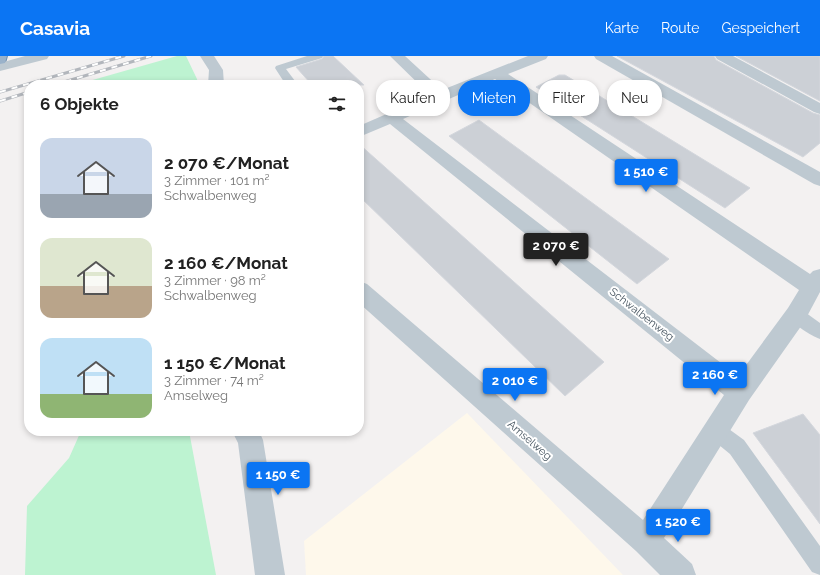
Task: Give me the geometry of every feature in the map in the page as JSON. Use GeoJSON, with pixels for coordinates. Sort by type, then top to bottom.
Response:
{"type":"FeatureCollection","features":[{"type":"Feature","properties":{"kind":"street"},"geometry":{"type":"LineString","coordinates":[[0,67],[42,56]]}},
{"type":"Feature","properties":{"kind":"street"},"geometry":{"type":"LineString","coordinates":[[207,56],[216,70],[216,80]]}},
{"type":"Feature","properties":{"kind":"street"},"geometry":{"type":"LineString","coordinates":[[397,56],[423,80]]}},
{"type":"Feature","properties":{"kind":"street"},"geometry":{"type":"LineString","coordinates":[[450,92],[497,74],[516,60],[541,56]]}},
{"type":"Feature","properties":{"kind":"street"},"geometry":{"type":"LineString","coordinates":[[601,56],[820,180]]}},
{"type":"Feature","properties":{"kind":"street"},"geometry":{"type":"LineString","coordinates":[[722,56],[820,109]]}},
{"type":"Feature","properties":{"kind":"street"},"geometry":{"type":"LineString","coordinates":[[497,74],[816,282],[796,315],[740,392],[715,430],[646,541]]}},
{"type":"Feature","properties":{"kind":"street"},"geometry":{"type":"LineString","coordinates":[[364,130],[396,116]]}},
{"type":"Feature","properties":{"kind":"street","name":"Schwalbenweg"},"geometry":{"type":"LineString","coordinates":[[392,118],[740,392]]}},
{"type":"Feature","properties":{"kind":"street","name":"Amselweg"},"geometry":{"type":"LineString","coordinates":[[364,294],[646,541],[681,575]]}},
{"type":"Feature","properties":{"kind":"street"},"geometry":{"type":"LineString","coordinates":[[248,436],[250,440],[270,575]]}},
{"type":"Feature","properties":{"kind":"lane"},"geometry":{"type":"LineString","coordinates":[[288,80],[280,68],[318,56]]}},
{"type":"Feature","properties":{"kind":"lane"},"geometry":{"type":"LineString","coordinates":[[796,315],[820,332]]}},
{"type":"Feature","properties":{"kind":"lane"},"geometry":{"type":"LineString","coordinates":[[715,430],[737,447],[820,564]]}},
{"type":"Feature","properties":{"kind":"shaded area"},"geometry":{"type":"Polygon","coordinates":[[[467,413],[623,575],[306,575],[304,541],[467,413]]]}},
{"type":"Feature","properties":{"kind":"green space"},"geometry":{"type":"Polygon","coordinates":[[[177,56],[186,56],[197,80],[93,80],[177,56]]]}},
{"type":"Feature","properties":{"kind":"green space"},"geometry":{"type":"Polygon","coordinates":[[[79,436],[190,436],[216,575],[25,575],[27,506],[69,458],[79,436]]]}},
{"type":"Feature","properties":{"kind":"building"},"geometry":{"type":"Polygon","coordinates":[[[324,56],[333,56],[359,80],[308,80],[296,67],[322,59],[324,56]]]}},
{"type":"Feature","properties":{"kind":"building"},"geometry":{"type":"Polygon","coordinates":[[[617,56],[714,56],[716,60],[813,113],[820,115],[820,143],[803,157],[617,56]]]}},
{"type":"Feature","properties":{"kind":"building"},"geometry":{"type":"Polygon","coordinates":[[[736,56],[820,56],[820,101],[736,56]]]}},
{"type":"Feature","properties":{"kind":"building"},"geometry":{"type":"Polygon","coordinates":[[[559,75],[565,75],[573,80],[549,80],[559,75]]]}},
{"type":"Feature","properties":{"kind":"building"},"geometry":{"type":"Polygon","coordinates":[[[599,96],[607,101],[607,116],[632,116],[750,188],[725,208],[581,116],[599,116],[599,96]]]}},
{"type":"Feature","properties":{"kind":"building"},"geometry":{"type":"Polygon","coordinates":[[[479,120],[669,259],[637,284],[449,136],[479,120]]]}},
{"type":"Feature","properties":{"kind":"building"},"geometry":{"type":"Polygon","coordinates":[[[364,148],[604,362],[565,396],[364,201],[364,148]]]}},
{"type":"Feature","properties":{"kind":"building"},"geometry":{"type":"Polygon","coordinates":[[[803,414],[820,435],[820,524],[753,433],[803,414]]]}},
{"type":"Feature","properties":{"kind":"railway"},"geometry":{"type":"LineString","coordinates":[[41,80],[124,56]]}},
{"type":"Feature","properties":{"kind":"railway"},"geometry":{"type":"LineString","coordinates":[[71,80],[151,56]]}},
{"type":"Feature","properties":{"kind":"railway"},"geometry":{"type":"LineString","coordinates":[[0,92],[24,85]]}},
{"type":"Feature","properties":{"kind":"railway"},"geometry":{"type":"LineString","coordinates":[[0,101],[24,94]]}}]}
